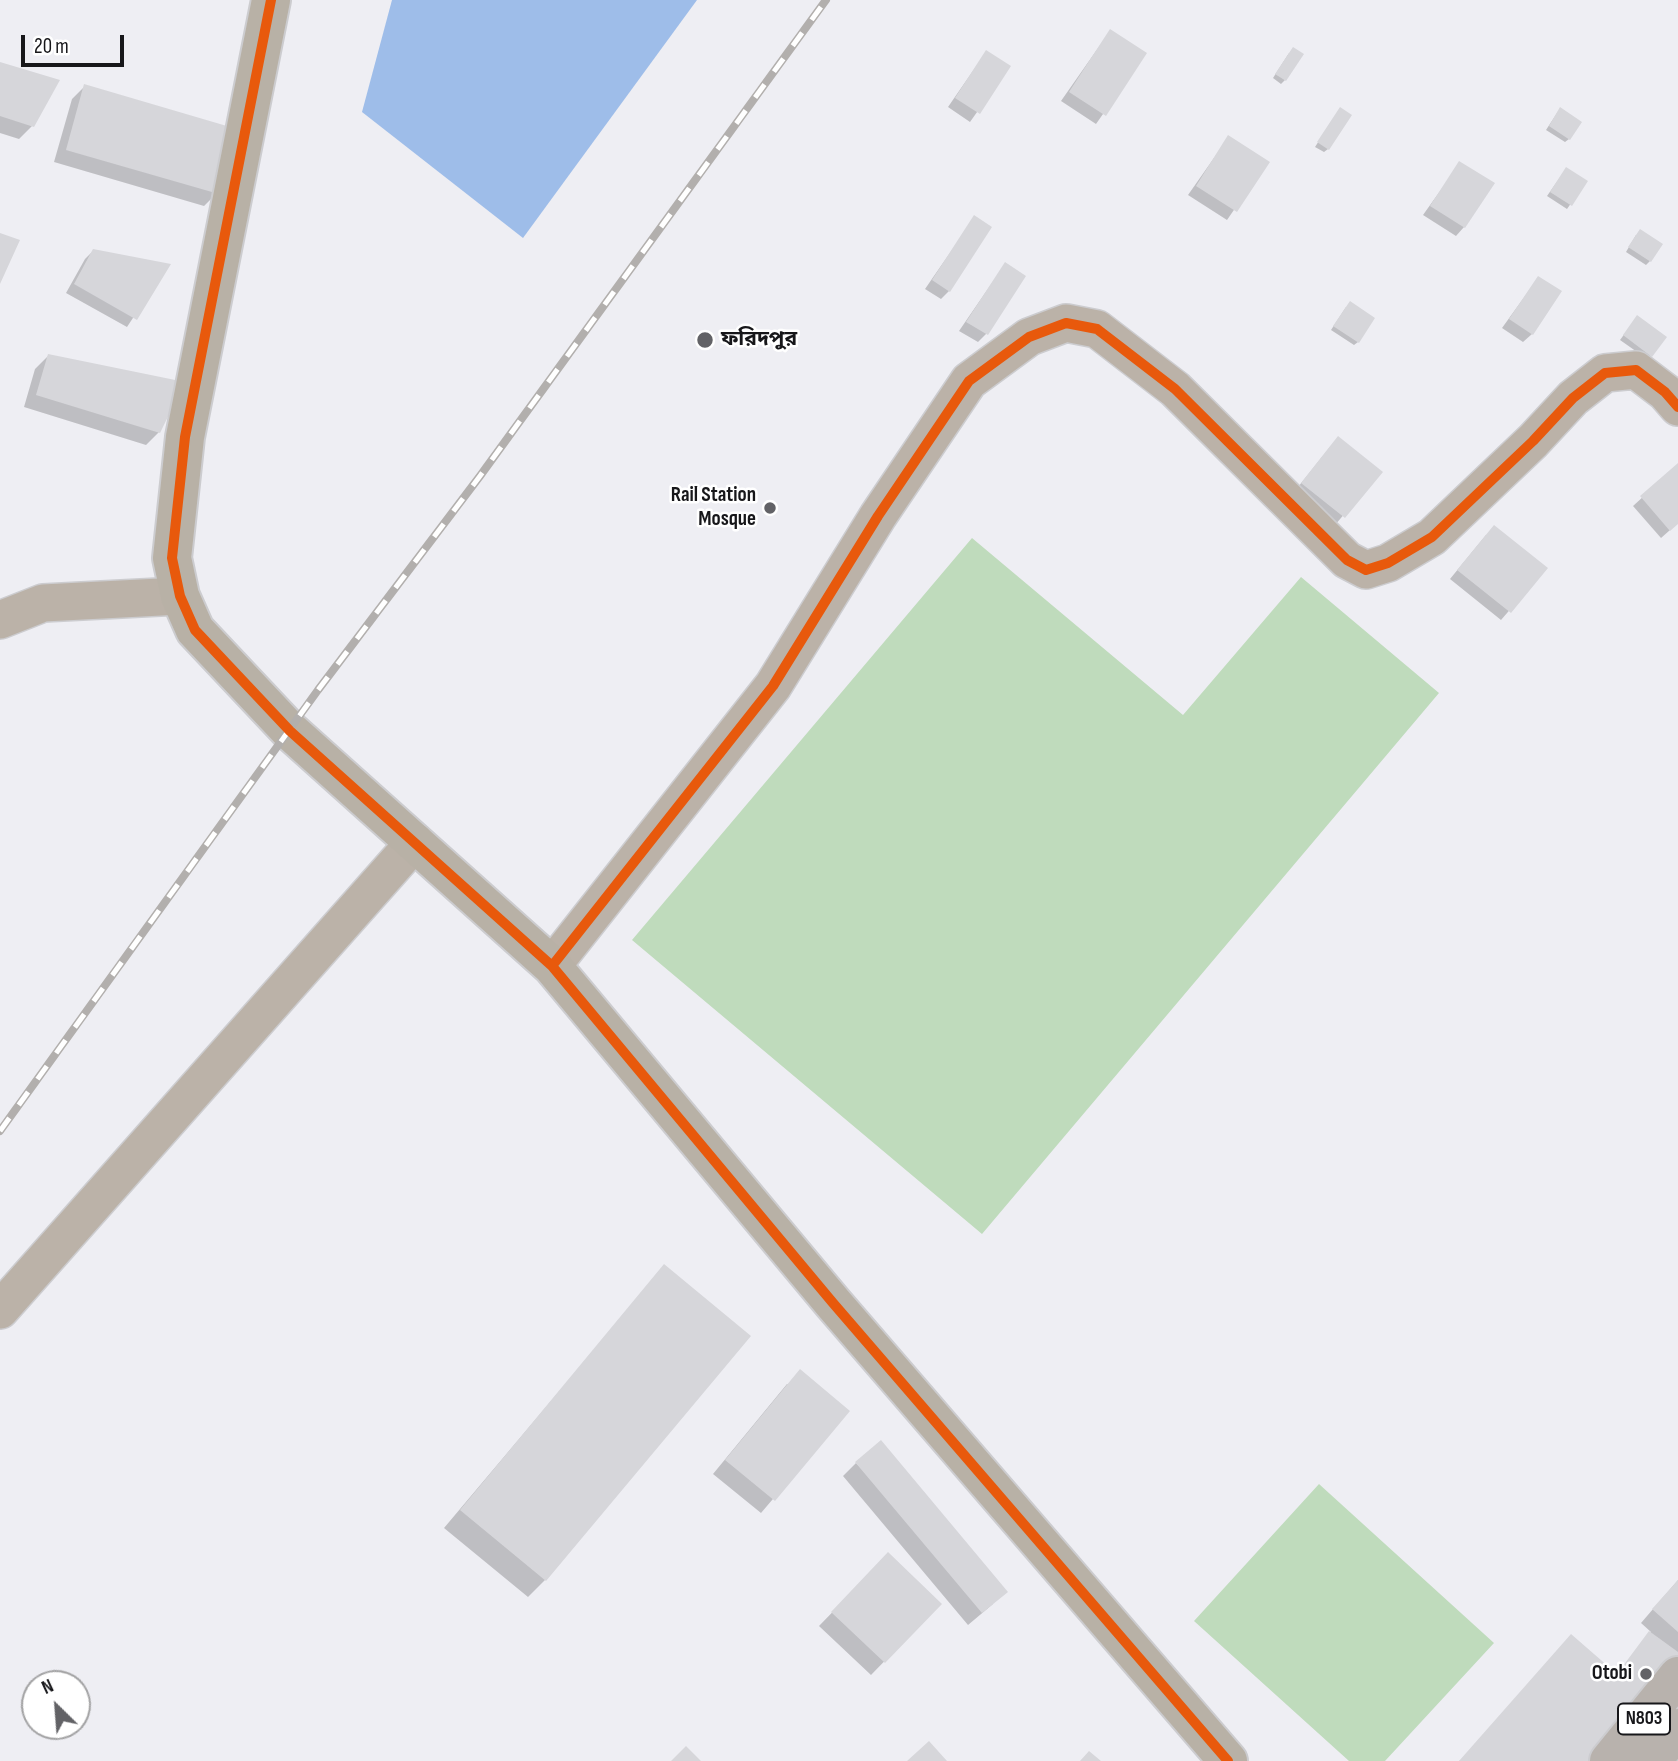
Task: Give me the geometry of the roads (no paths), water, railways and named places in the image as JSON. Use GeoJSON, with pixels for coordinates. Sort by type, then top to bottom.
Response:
{"type":"FeatureCollection","features":[{"type":"Feature","properties":{"kind":"highway","name":"N803"},"geometry":{"type":"LineString","coordinates":[[1609,1761],[1678,1676]]}},
{"type":"Feature","properties":{"kind":"highway","name":"N803"},"geometry":{"type":"LineString","coordinates":[[1652,1761],[1678,1728]]}},
{"type":"Feature","properties":{"kind":"street"},"geometry":{"type":"LineString","coordinates":[[271,0],[185,437],[172,558],[180,596],[195,630],[253,695],[320,759],[552,967],[833,1303],[1228,1761]]}},
{"type":"Feature","properties":{"kind":"street"},"geometry":{"type":"LineString","coordinates":[[552,967],[773,686],[878,516],[969,381],[1029,337],[1066,323],[1097,329],[1174,389],[1347,560],[1366,570],[1388,563],[1432,537],[1533,441],[1573,398],[1605,373],[1636,370],[1665,392],[1678,407]]}},
{"type":"Feature","properties":{"kind":"street"},"geometry":{"type":"LineString","coordinates":[[0,620],[43,603],[180,596]]}},
{"type":"Feature","properties":{"kind":"street"},"geometry":{"type":"LineString","coordinates":[[0,1310],[415,842]]}},
{"type":"Feature","properties":{"kind":"water"},"geometry":{"type":"Polygon","coordinates":[[[392,0],[697,0],[523,238],[362,112],[392,0]]]}},
{"type":"Feature","properties":{"kind":"railway"},"geometry":{"type":"LineString","coordinates":[[0,1131],[318,690],[480,476],[826,0]]}},
{"type":"Feature","properties":{"kind":"place","name":"ফরিদপুর"},"geometry":{"type":"Point","coordinates":[705,340]}},
{"type":"Feature","properties":{"kind":"place","name":"Rail Station Mosque"},"geometry":{"type":"Point","coordinates":[770,508]}},
{"type":"Feature","properties":{"kind":"place","name":"Otobi"},"geometry":{"type":"Point","coordinates":[1646,1674]}}]}
